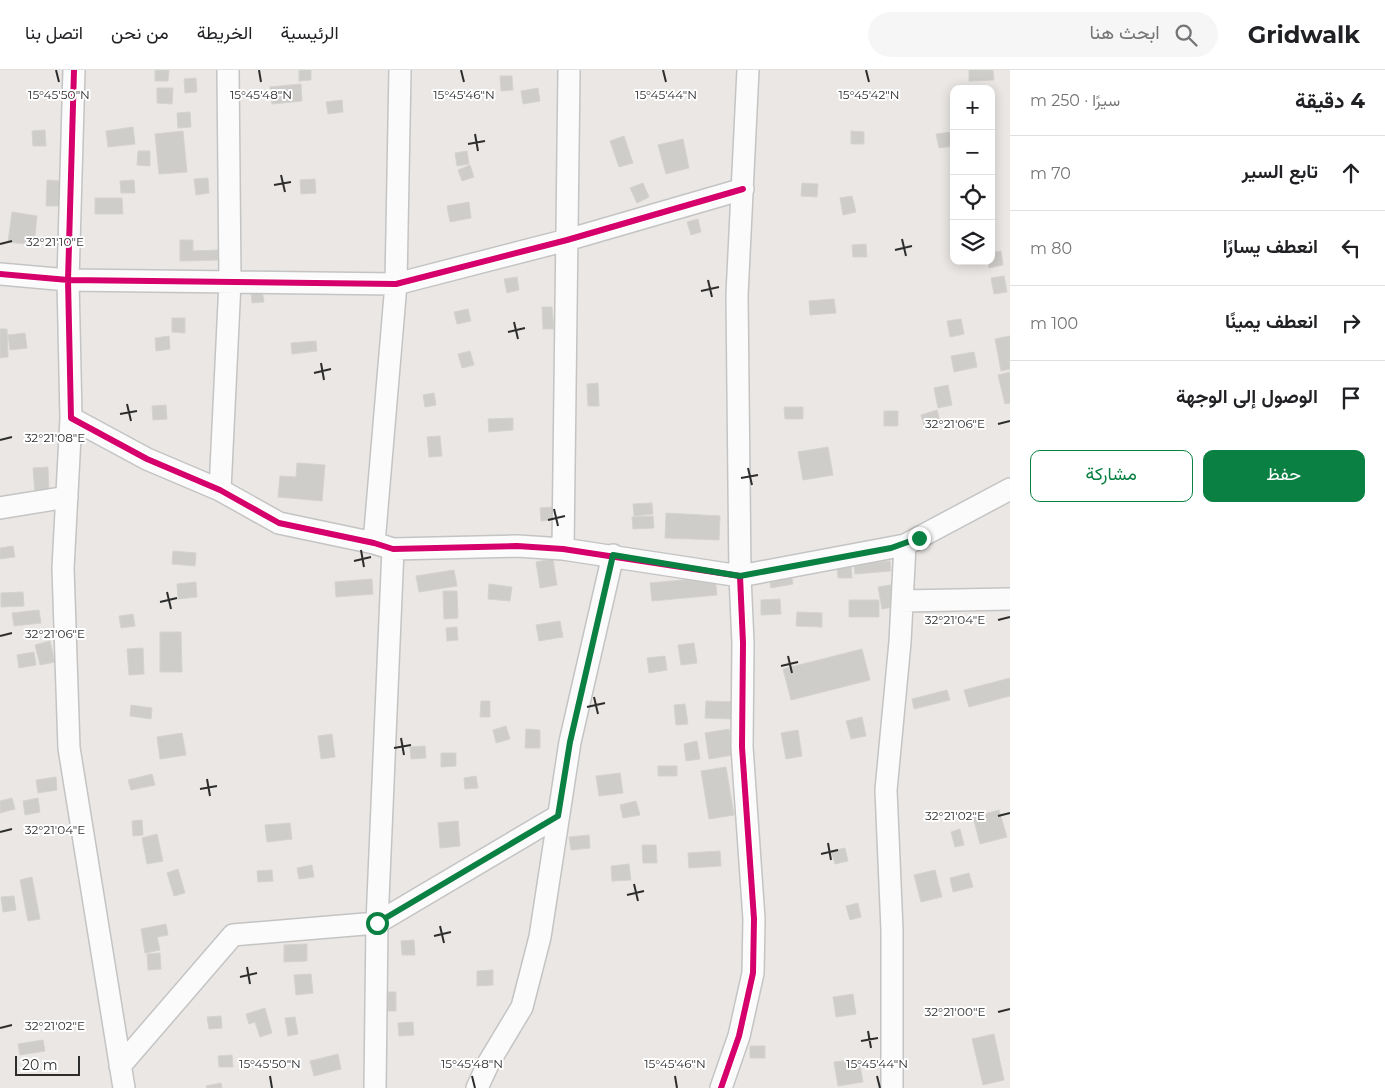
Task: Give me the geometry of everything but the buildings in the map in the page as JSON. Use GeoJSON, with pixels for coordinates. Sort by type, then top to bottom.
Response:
{"type":"FeatureCollection","features":[{"type":"Feature","properties":{"kind":"street"},"geometry":{"type":"LineString","coordinates":[[74,70],[68,280],[71,418],[63,568],[69,748],[124,1088]]}},
{"type":"Feature","properties":{"kind":"street"},"geometry":{"type":"LineString","coordinates":[[220,490],[230,282],[228,70]]}},
{"type":"Feature","properties":{"kind":"street"},"geometry":{"type":"LineString","coordinates":[[375,1088],[383,546],[396,284],[400,70]]}},
{"type":"Feature","properties":{"kind":"street"},"geometry":{"type":"LineString","coordinates":[[563,549],[569,70]]}},
{"type":"Feature","properties":{"kind":"street"},"geometry":{"type":"LineString","coordinates":[[721,1088],[739,1036],[753,973],[754,919],[742,747],[743,643],[740,576],[737,295],[748,70]]}},
{"type":"Feature","properties":{"kind":"street"},"geometry":{"type":"LineString","coordinates":[[0,274],[68,280],[396,284],[567,240],[743,188]]}},
{"type":"Feature","properties":{"kind":"street"},"geometry":{"type":"LineString","coordinates":[[71,418],[147,459],[220,490],[279,523],[383,546],[517,546],[563,549],[613,555],[740,576],[905,545],[1010,489]]}},
{"type":"Feature","properties":{"kind":"street"},"geometry":{"type":"LineString","coordinates":[[0,508],[67,497]]}},
{"type":"Feature","properties":{"kind":"street"},"geometry":{"type":"LineString","coordinates":[[892,1088],[892,930],[886,790],[905,545]]}},
{"type":"Feature","properties":{"kind":"street"},"geometry":{"type":"LineString","coordinates":[[477,1088],[522,1007],[540,937],[570,742],[613,555]]}},
{"type":"Feature","properties":{"kind":"street"},"geometry":{"type":"LineString","coordinates":[[902,601],[1010,599]]}},
{"type":"Feature","properties":{"kind":"street"},"geometry":{"type":"LineString","coordinates":[[120,1066],[233,935],[377,923],[558,816]]}},
{"type":"Feature","properties":{"kind":"cycle path"},"geometry":{"type":"LineString","coordinates":[[74,70],[68,280],[396,284],[567,240],[743,189]]}},
{"type":"Feature","properties":{"kind":"cycle path"},"geometry":{"type":"LineString","coordinates":[[0,274],[68,280],[71,418],[147,459],[220,490],[279,523],[374,543],[393,549],[517,546],[563,549],[740,576],[743,643],[742,747],[754,919],[753,973],[739,1036],[721,1088]]}},
{"type":"Feature","properties":{"kind":"route"},"geometry":{"type":"LineString","coordinates":[[377,923],[558,816],[570,742],[613,555],[740,576],[891,548],[905,545],[919,538]]}}]}
